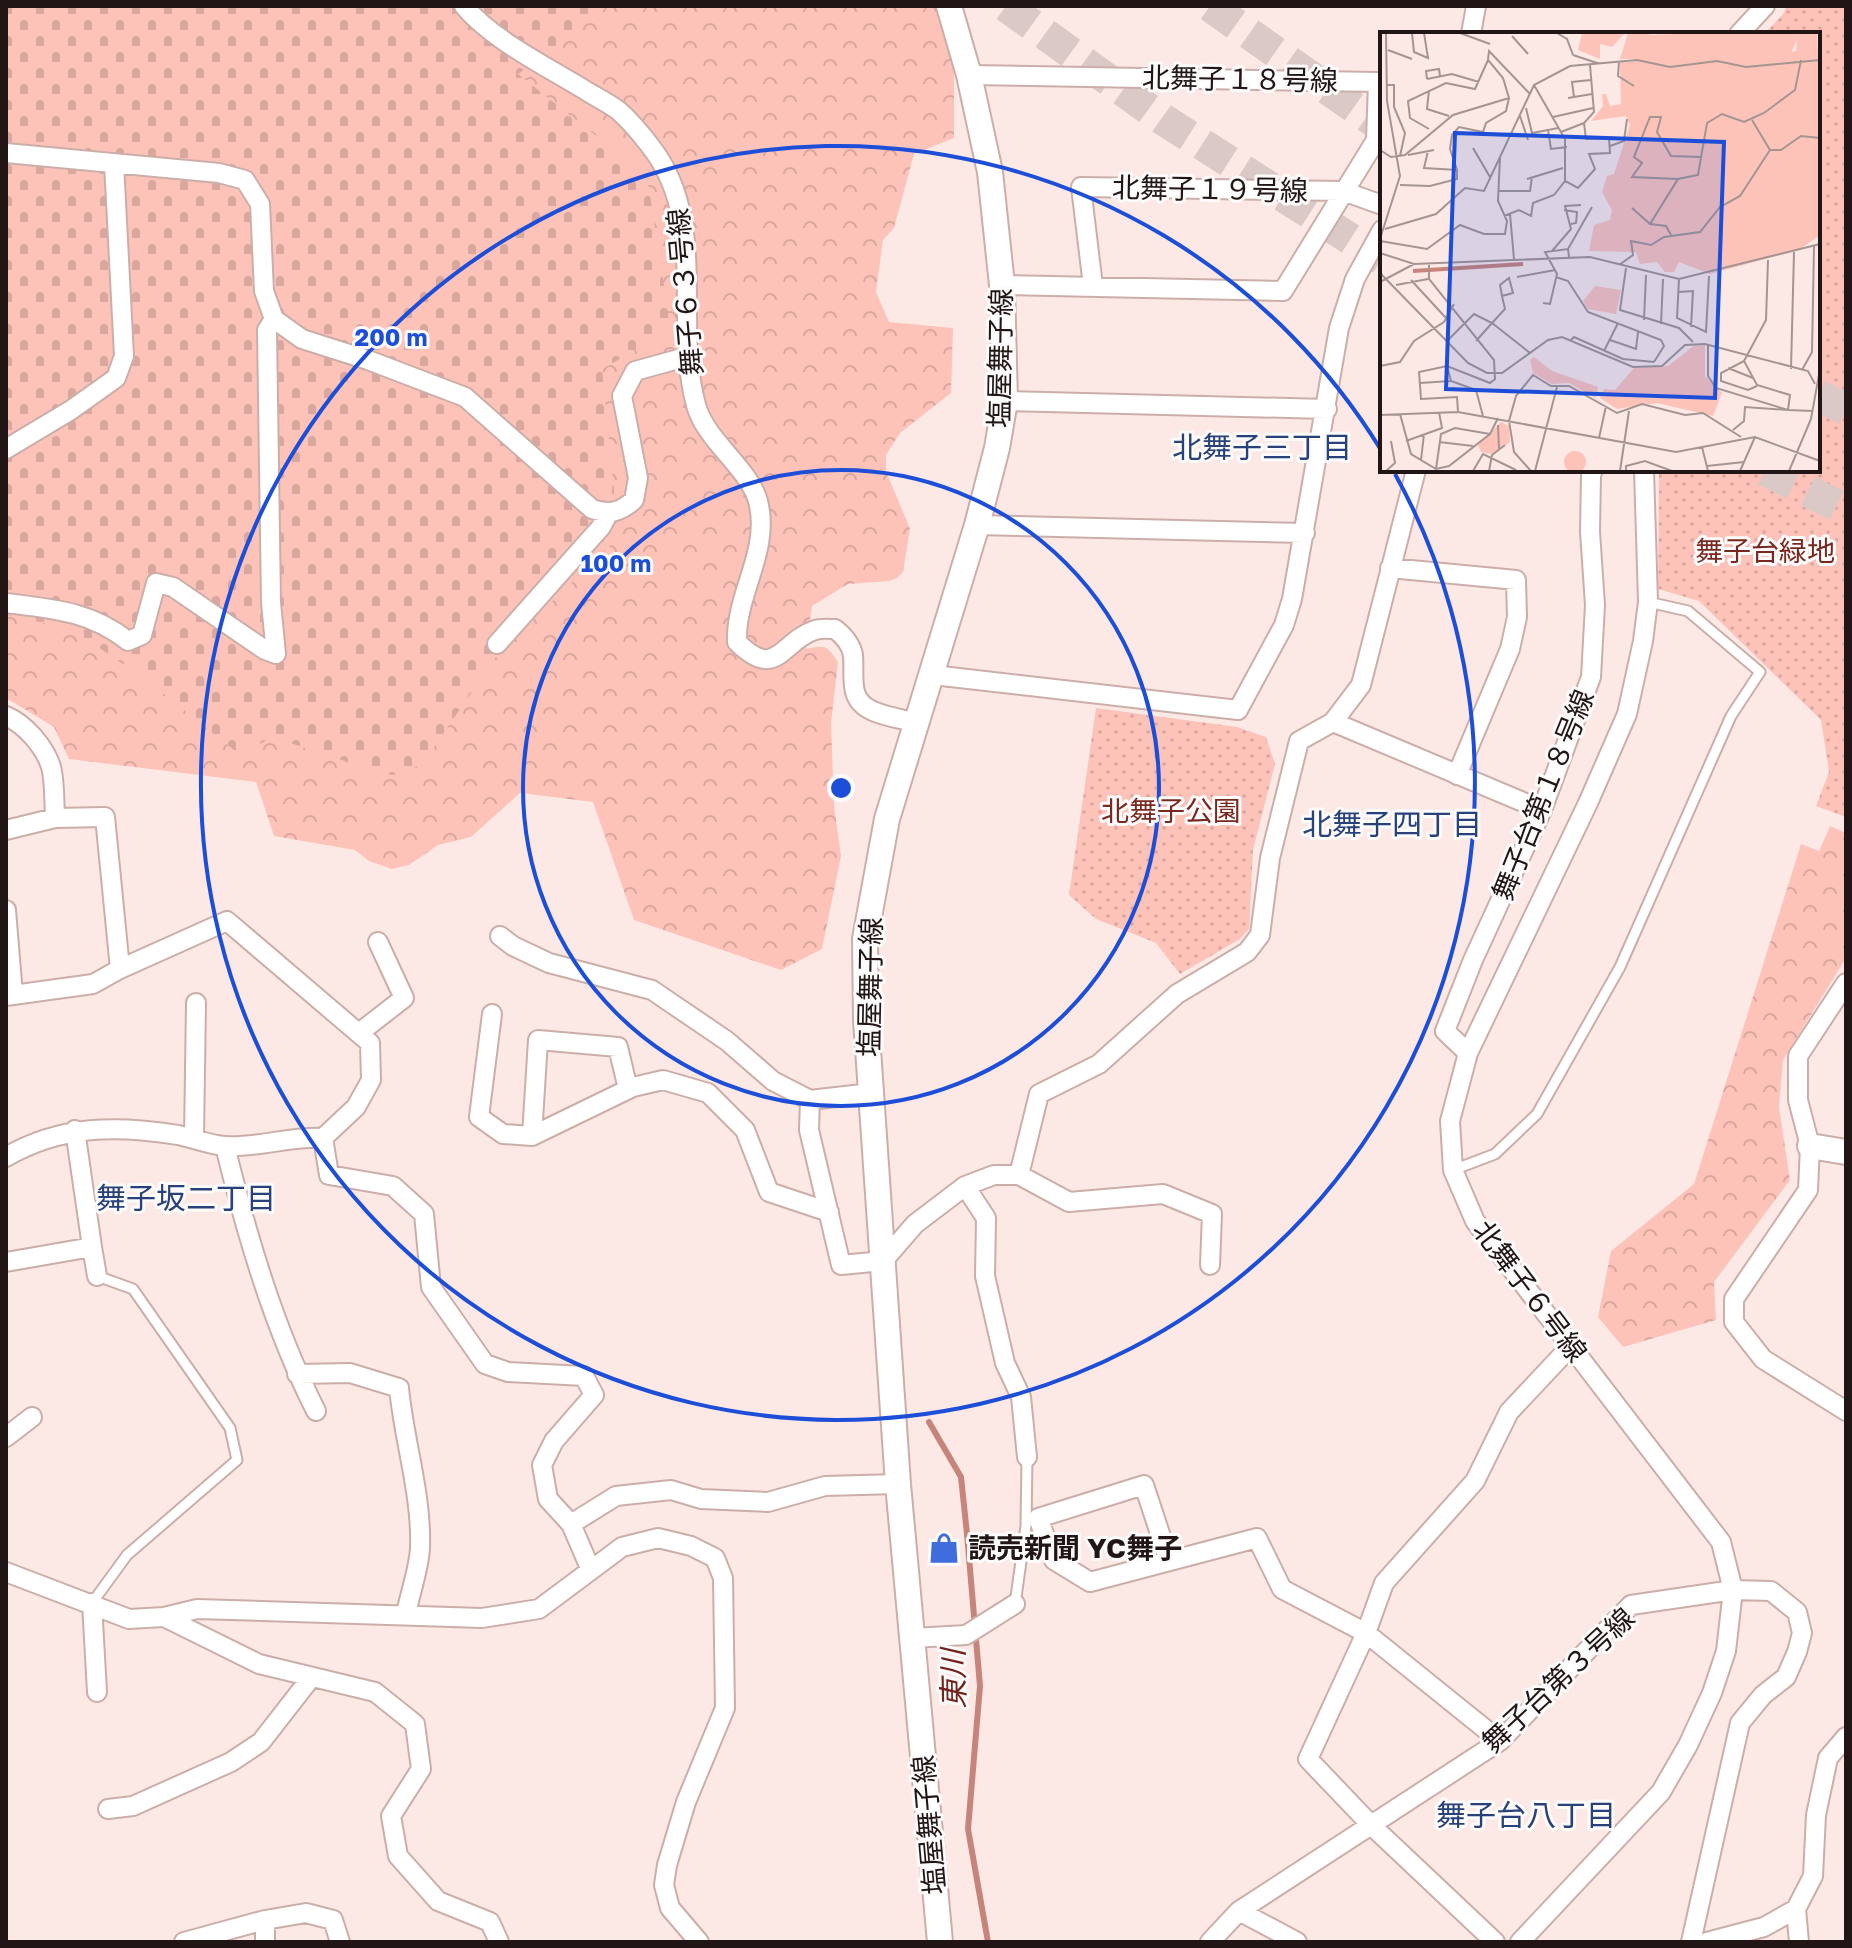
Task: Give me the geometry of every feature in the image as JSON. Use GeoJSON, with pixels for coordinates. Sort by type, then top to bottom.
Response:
{"type":"FeatureCollection","features":[{"type":"Feature","properties":{"kind":"street","name":"舞子６３号線"},"geometry":{"type":"LineString","coordinates":[[464,6],[500,37],[619,111],[652,148],[672,178],[682,215],[687,306],[686,357],[696,408],[717,444],[741,472],[757,499],[760,547],[736,623],[737,642],[752,657],[770,659],[815,630],[835,629],[846,639],[853,654],[851,671],[856,697],[871,710],[917,723]]}},
{"type":"Feature","properties":{"kind":"street","name":"塩屋舞子線"},"geometry":{"type":"LineString","coordinates":[[940,1942],[898,1484],[866,1020],[865,939],[887,819],[977,525],[997,448],[1005,401],[1002,285],[990,172],[969,75],[949,6]]}},
{"type":"Feature","properties":{"kind":"street"},"geometry":{"type":"LineString","coordinates":[[1471,32],[1476,6]]}},
{"type":"Feature","properties":{"kind":"street"},"geometry":{"type":"LineString","coordinates":[[1741,32],[1765,6]]}},
{"type":"Feature","properties":{"kind":"street","name":"北舞子１８号線"},"geometry":{"type":"LineString","coordinates":[[969,75],[1378,82],[1376,140],[1283,291],[1002,285]]}},
{"type":"Feature","properties":{"kind":"street"},"geometry":{"type":"LineString","coordinates":[[6,153],[219,173],[245,180],[260,204],[264,291],[274,319],[302,339],[465,397],[592,509],[608,514],[623,509],[634,500],[638,478],[622,396],[635,371],[686,357]]}},
{"type":"Feature","properties":{"kind":"street"},"geometry":{"type":"LineString","coordinates":[[6,449],[71,410],[116,378],[124,356],[114,163]]}},
{"type":"Feature","properties":{"kind":"street","name":"北舞子１９号線"},"geometry":{"type":"LineString","coordinates":[[1093,286],[1081,187],[1343,191]]}},
{"type":"Feature","properties":{"kind":"street"},"geometry":{"type":"LineString","coordinates":[[1343,191],[1380,204]]}},
{"type":"Feature","properties":{"kind":"street"},"geometry":{"type":"LineString","coordinates":[[933,675],[1238,710],[1284,625],[1292,599],[1343,316],[1355,279],[1380,234]]}},
{"type":"Feature","properties":{"kind":"street"},"geometry":{"type":"LineString","coordinates":[[6,603],[73,612],[114,630],[128,641],[142,635],[156,583],[173,587],[265,650],[276,654],[271,603],[267,330],[274,319]]}},
{"type":"Feature","properties":{"kind":"street"},"geometry":{"type":"LineString","coordinates":[[1005,401],[1327,409]]}},
{"type":"Feature","properties":{"kind":"street"},"geometry":{"type":"LineString","coordinates":[[1019,1175],[1039,1094],[1099,1064],[1177,994],[1247,952],[1260,935],[1270,858],[1299,741],[1333,722],[1361,685],[1415,472]]}},
{"type":"Feature","properties":{"kind":"street","name":"舞子台第１８号線"},"geometry":{"type":"LineString","coordinates":[[1468,1053],[1445,1031],[1473,960],[1542,810],[1591,677],[1595,605],[1590,532],[1592,472]]}},
{"type":"Feature","properties":{"kind":"street","name":"北舞子６号線"},"geometry":{"type":"LineString","coordinates":[[1520,1942],[1661,1792],[1688,1745],[1712,1693],[1726,1651],[1733,1590],[1721,1542],[1475,1221],[1453,1170],[1450,1121],[1468,1053],[1588,803],[1627,714],[1648,602],[1644,472]]}},
{"type":"Feature","properties":{"kind":"street"},"geometry":{"type":"LineString","coordinates":[[497,644],[601,527],[608,514]]}},
{"type":"Feature","properties":{"kind":"street"},"geometry":{"type":"LineString","coordinates":[[977,525],[1305,533]]}},
{"type":"Feature","properties":{"kind":"street"},"geometry":{"type":"LineString","coordinates":[[1390,568],[1516,580],[1517,617],[1510,649],[1457,775]]}},
{"type":"Feature","properties":{"kind":"street"},"geometry":{"type":"LineString","coordinates":[[6,716],[14,719],[37,742],[51,767],[55,818]]}},
{"type":"Feature","properties":{"kind":"street"},"geometry":{"type":"LineString","coordinates":[[1333,722],[1542,810]]}},
{"type":"Feature","properties":{"kind":"street"},"geometry":{"type":"LineString","coordinates":[[6,830],[55,818],[105,817],[120,969]]}},
{"type":"Feature","properties":{"kind":"street"},"geometry":{"type":"LineString","coordinates":[[6,910],[10,996],[93,984],[227,921],[370,1043],[371,1080],[356,1107],[323,1138],[225,1146],[133,1127],[75,1130],[19,1149],[6,1157]]}},
{"type":"Feature","properties":{"kind":"street"},"geometry":{"type":"LineString","coordinates":[[500,936],[513,946],[549,963],[652,990],[727,1041],[773,1081],[810,1100],[871,1093]]}},
{"type":"Feature","properties":{"kind":"street"},"geometry":{"type":"LineString","coordinates":[[359,1033],[404,998],[378,942]]}},
{"type":"Feature","properties":{"kind":"street"},"geometry":{"type":"LineString","coordinates":[[1846,983],[1798,1056],[1798,1100],[1810,1146],[1808,1190],[1734,1299],[1734,1322],[1763,1359],[1846,1411]]}},
{"type":"Feature","properties":{"kind":"street"},"geometry":{"type":"LineString","coordinates":[[194,1138],[196,1003]]}},
{"type":"Feature","properties":{"kind":"street"},"geometry":{"type":"LineString","coordinates":[[492,1014],[479,1117],[503,1134],[532,1136],[628,1089],[663,1080],[708,1093],[745,1130],[769,1192],[829,1212]]}},
{"type":"Feature","properties":{"kind":"street"},"geometry":{"type":"LineString","coordinates":[[532,1136],[538,1040],[618,1047],[628,1089]]}},
{"type":"Feature","properties":{"kind":"street"},"geometry":{"type":"LineString","coordinates":[[810,1100],[809,1130],[841,1265],[883,1261],[915,1224],[965,1186],[994,1175],[1019,1175],[1069,1202],[1163,1194],[1212,1214],[1210,1265]]}},
{"type":"Feature","properties":{"kind":"street"},"geometry":{"type":"LineString","coordinates":[[75,1130],[97,1276]]}},
{"type":"Feature","properties":{"kind":"street"},"geometry":{"type":"LineString","coordinates":[[323,1138],[329,1175],[393,1186],[424,1214],[431,1287],[485,1364],[508,1372],[584,1376],[594,1395],[554,1441],[542,1465],[548,1499],[571,1524],[590,1568]]}},
{"type":"Feature","properties":{"kind":"street"},"geometry":{"type":"LineString","coordinates":[[225,1146],[243,1220],[297,1374],[316,1411]]}},
{"type":"Feature","properties":{"kind":"street"},"geometry":{"type":"LineString","coordinates":[[1810,1146],[1846,1152]]}},
{"type":"Feature","properties":{"kind":"street"},"geometry":{"type":"LineString","coordinates":[[965,1186],[986,1218],[985,1276],[1005,1363],[1021,1397],[1027,1457]]}},
{"type":"Feature","properties":{"kind":"street"},"geometry":{"type":"LineString","coordinates":[[6,1262],[92,1247]]}},
{"type":"Feature","properties":{"kind":"street"},"geometry":{"type":"LineString","coordinates":[[1495,1942],[1371,1825],[1308,1759],[1366,1633],[1384,1583],[1475,1481],[1509,1412],[1570,1347]]}},
{"type":"Feature","properties":{"kind":"street"},"geometry":{"type":"LineString","coordinates":[[297,1374],[350,1373],[399,1388],[403,1430],[418,1511],[420,1550],[406,1614]]}},
{"type":"Feature","properties":{"kind":"street"},"geometry":{"type":"LineString","coordinates":[[6,1437],[32,1417]]}},
{"type":"Feature","properties":{"kind":"street"},"geometry":{"type":"LineString","coordinates":[[571,1524],[616,1496],[671,1490],[701,1499],[768,1502],[825,1486],[898,1484]]}},
{"type":"Feature","properties":{"kind":"street"},"geometry":{"type":"LineString","coordinates":[[1169,1561],[1144,1485],[1038,1518],[1054,1560],[1090,1582],[1257,1538],[1282,1589],[1366,1633],[1500,1741]]}},
{"type":"Feature","properties":{"kind":"street"},"geometry":{"type":"LineString","coordinates":[[6,1572],[129,1619],[164,1617],[197,1609],[482,1618],[539,1609],[622,1547],[658,1538],[691,1546],[715,1558],[723,1578],[725,1708],[686,1802],[664,1885],[670,1908],[699,1942]]}},
{"type":"Feature","properties":{"kind":"street","name":"舞子台第３号線"},"geometry":{"type":"LineString","coordinates":[[1210,1942],[1239,1911],[1500,1741],[1631,1605],[1733,1590],[1771,1591],[1797,1612],[1802,1633],[1786,1677],[1763,1695],[1740,1723],[1691,1942]]}},
{"type":"Feature","properties":{"kind":"street"},"geometry":{"type":"LineString","coordinates":[[92,1603],[97,1692]]}},
{"type":"Feature","properties":{"kind":"street"},"geometry":{"type":"LineString","coordinates":[[913,1638],[974,1630],[1015,1604]]}},
{"type":"Feature","properties":{"kind":"street"},"geometry":{"type":"LineString","coordinates":[[164,1617],[259,1664],[310,1679],[375,1692],[415,1724],[421,1769],[391,1816],[398,1856],[438,1901],[490,1922],[499,1942]]}},
{"type":"Feature","properties":{"kind":"street"},"geometry":{"type":"LineString","coordinates":[[108,1809],[133,1806],[231,1762],[261,1742],[310,1679]]}},
{"type":"Feature","properties":{"kind":"street"},"geometry":{"type":"LineString","coordinates":[[1799,1942],[1796,1909],[1813,1876],[1816,1815],[1828,1758],[1846,1737]]}},
{"type":"Feature","properties":{"kind":"street"},"geometry":{"type":"LineString","coordinates":[[1707,1942],[1764,1927],[1796,1909]]}},
{"type":"Feature","properties":{"kind":"street"},"geometry":{"type":"LineString","coordinates":[[1239,1911],[1297,1942]]}},
{"type":"Feature","properties":{"kind":"street"},"geometry":{"type":"LineString","coordinates":[[184,1942],[265,1920],[306,1913],[333,1920],[340,1942]]}},
{"type":"Feature","properties":{"kind":"street"},"geometry":{"type":"LineString","coordinates":[[265,1920],[265,1942]]}},
{"type":"Feature","properties":{"kind":"lane"},"geometry":{"type":"LineString","coordinates":[[1453,1170],[1495,1154],[1537,1114],[1620,967],[1731,716],[1760,672],[1688,611],[1648,602]]}},
{"type":"Feature","properties":{"kind":"lane"},"geometry":{"type":"LineString","coordinates":[[92,1603],[127,1555],[237,1460],[230,1428],[133,1289],[97,1276]]}},
{"type":"Feature","properties":{"kind":"lane"},"geometry":{"type":"LineString","coordinates":[[1015,1604],[1026,1526],[1027,1457]]}},
{"type":"Feature","properties":{"kind":"green space"},"geometry":{"type":"Polygon","coordinates":[[[6,6],[941,6],[954,64],[954,138],[914,154],[894,228],[883,240],[876,292],[889,322],[953,328],[951,393],[900,433],[886,455],[886,471],[910,529],[903,572],[889,581],[848,584],[812,606],[806,649],[825,648],[838,662],[831,723],[834,806],[841,856],[822,949],[781,970],[634,920],[593,802],[520,793],[471,837],[438,845],[409,865],[392,869],[369,861],[355,850],[274,836],[256,782],[69,759],[54,727],[6,698],[6,6]]]}},
{"type":"Feature","properties":{"kind":"green space"},"geometry":{"type":"Polygon","coordinates":[[[6,6],[596,6],[593,19],[518,74],[647,176],[671,330],[602,369],[614,491],[614,542],[498,654],[423,763],[402,775],[373,774],[342,760],[272,737],[240,755],[148,681],[73,630],[6,614],[6,6]]]}},
{"type":"Feature","properties":{"kind":"green space","name":"舞子台緑地"},"geometry":{"type":"Polygon","coordinates":[[[1787,6],[1846,6],[1846,817],[1816,806],[1829,772],[1821,720],[1699,601],[1658,589],[1659,472],[1820,472],[1820,32],[1766,32],[1787,6]]]}},
{"type":"Feature","properties":{"kind":"green space","name":"北舞子公園"},"geometry":{"type":"Polygon","coordinates":[[[1096,708],[1237,727],[1266,737],[1275,764],[1253,850],[1249,929],[1240,939],[1180,974],[1156,943],[1096,919],[1069,895],[1096,708]]]}},
{"type":"Feature","properties":{"kind":"green space"},"geometry":{"type":"Polygon","coordinates":[[[1830,826],[1846,833],[1846,958],[1783,1060],[1779,1107],[1790,1180],[1714,1282],[1716,1320],[1623,1347],[1598,1317],[1611,1251],[1694,1184],[1801,844],[1819,851],[1830,826]]]}},
{"type":"Feature","properties":{"kind":"waterway","name":"東川"},"geometry":{"type":"LineString","coordinates":[[929,1422],[961,1477],[980,1686],[968,1829],[988,1942]]}},
{"type":"Feature","properties":{"kind":"tunnel"},"geometry":{"type":"LineString","coordinates":[[1006,6],[1164,120],[1380,258]]}},
{"type":"Feature","properties":{"kind":"tunnel"},"geometry":{"type":"LineString","coordinates":[[1210,6],[1380,126]]}},
{"type":"Feature","properties":{"kind":"tunnel"},"geometry":{"type":"LineString","coordinates":[[1820,396],[1846,410]]}},
{"type":"Feature","properties":{"kind":"tunnel"},"geometry":{"type":"LineString","coordinates":[[1769,472],[1846,510]]}},
{"type":"Feature","properties":{"kind":"place","name":"読売新聞 YC舞子"},"geometry":{"type":"Point","coordinates":[944,1548]}},
{"type":"Feature","properties":{"kind":"district","name":"北舞子三丁目"},"geometry":{"type":"Point","coordinates":[1262,448]}},
{"type":"Feature","properties":{"kind":"district","name":"北舞子四丁目"},"geometry":{"type":"Point","coordinates":[1392,825]}},
{"type":"Feature","properties":{"kind":"district","name":"舞子坂二丁目"},"geometry":{"type":"Point","coordinates":[186,1199]}},
{"type":"Feature","properties":{"kind":"district","name":"舞子台八丁目"},"geometry":{"type":"Point","coordinates":[1526,1816]}}]}
